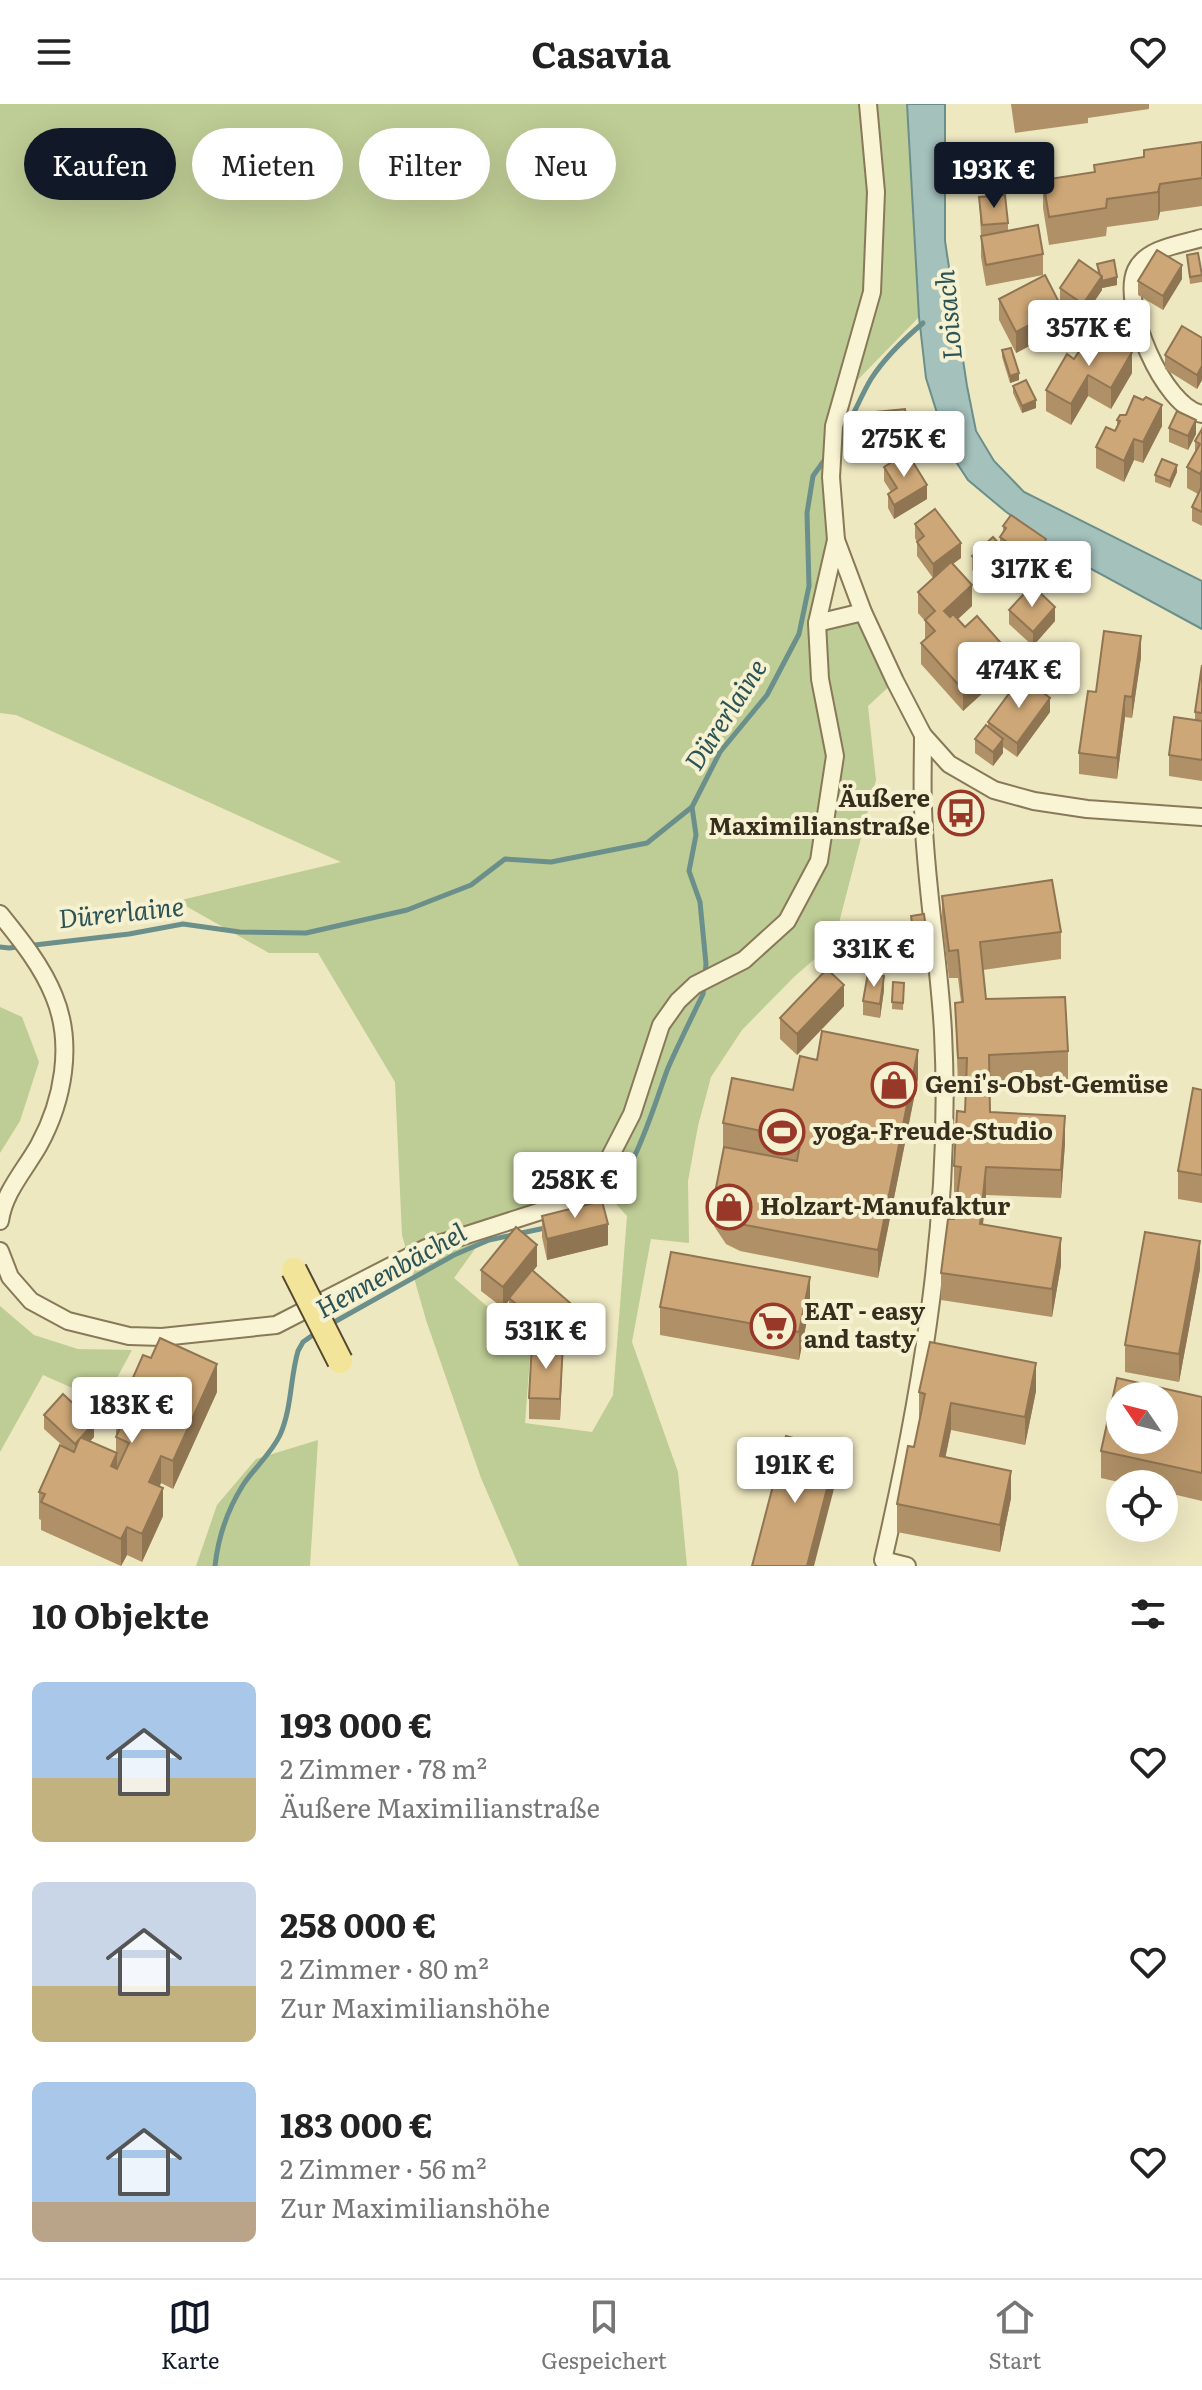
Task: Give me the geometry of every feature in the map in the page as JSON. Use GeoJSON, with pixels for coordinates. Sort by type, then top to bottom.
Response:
{"type":"FeatureCollection","features":[{"type":"Feature","properties":{"kind":"main road"},"geometry":{"type":"LineString","coordinates":[[294,1270],[340,1361]]}},
{"type":"Feature","properties":{"kind":"street"},"geometry":{"type":"LineString","coordinates":[[868,104],[876,192],[872,292],[834,426],[831,477],[836,540],[863,612],[923,735],[949,764],[994,790],[1034,801],[1087,809],[1202,817]]}},
{"type":"Feature","properties":{"kind":"street"},"geometry":{"type":"LineString","coordinates":[[1202,238],[1162,249],[1146,258],[1136,269],[1133,286],[1134,309],[1162,378],[1177,398],[1202,414]]}},
{"type":"Feature","properties":{"kind":"street"},"geometry":{"type":"LineString","coordinates":[[0,1251],[10,1277],[31,1301],[68,1321],[129,1336],[162,1337],[276,1325],[426,1248],[560,1205],[597,1182],[632,1114],[661,1025],[678,1001],[695,985],[744,960],[787,921],[819,861],[835,756],[820,679],[817,623],[836,540]]}},
{"type":"Feature","properties":{"kind":"street"},"geometry":{"type":"LineString","coordinates":[[817,623],[863,612]]}},
{"type":"Feature","properties":{"kind":"street"},"geometry":{"type":"LineString","coordinates":[[907,1566],[883,1560],[917,1402],[930,1312],[941,1207],[944,1117],[943,1033],[923,809],[923,735]]}},
{"type":"Feature","properties":{"kind":"street"},"geometry":{"type":"LineString","coordinates":[[0,914],[34,957],[55,997],[61,1019],[64,1066],[52,1115],[39,1144],[8,1195],[0,1221]]}},
{"type":"Feature","properties":{"kind":"green space"},"geometry":{"type":"Polygon","coordinates":[[[0,104],[907,104],[919,317],[842,396],[836,540],[817,622],[863,612],[895,681],[868,706],[876,780],[834,942],[742,1030],[711,1077],[688,1181],[689,1243],[651,1239],[632,1342],[678,1472],[687,1566],[519,1566],[481,1478],[426,1320],[402,1235],[395,1082],[318,953],[269,953],[177,901],[341,862],[16,715],[0,713],[0,104]],[[597,1183],[491,1227],[454,1278],[531,1344],[525,1423],[592,1432],[613,1395],[627,1216],[597,1183]]]}},
{"type":"Feature","properties":{"kind":"green space"},"geometry":{"type":"Polygon","coordinates":[[[0,1007],[22,1017],[39,1062],[20,1121],[0,1153],[0,1007]]]}},
{"type":"Feature","properties":{"kind":"green space"},"geometry":{"type":"Polygon","coordinates":[[[0,1306],[34,1335],[78,1349],[132,1350],[104,1402],[43,1375],[0,1452],[0,1306]]]}},
{"type":"Feature","properties":{"kind":"green space"},"geometry":{"type":"Polygon","coordinates":[[[318,1440],[310,1566],[196,1566],[217,1505],[256,1459],[318,1440]]]}},
{"type":"Feature","properties":{"kind":"water","name":"Loisach"},"geometry":{"type":"Polygon","coordinates":[[[907,104],[945,104],[945,241],[976,431],[994,461],[1024,492],[1202,581],[1202,629],[1058,551],[968,480],[949,451],[926,378],[919,317],[907,104]]]}},
{"type":"Feature","properties":{"kind":"building"},"geometry":{"type":"Polygon","coordinates":[[[1202,142],[1202,178],[1160,184],[1158,192],[1107,199],[1106,208],[1049,217],[1043,180],[1095,172],[1094,165],[1144,157],[1144,150],[1202,142]]]}},
{"type":"Feature","properties":{"kind":"building"},"geometry":{"type":"Polygon","coordinates":[[[1005,195],[1008,223],[982,225],[979,197],[1005,195]]]}},
{"type":"Feature","properties":{"kind":"building"},"geometry":{"type":"Polygon","coordinates":[[[1038,225],[1043,254],[986,265],[981,236],[1038,225]]]}},
{"type":"Feature","properties":{"kind":"building"},"geometry":{"type":"Polygon","coordinates":[[[1157,250],[1182,265],[1163,296],[1138,281],[1157,250]]]}},
{"type":"Feature","properties":{"kind":"building"},"geometry":{"type":"Polygon","coordinates":[[[1198,253],[1202,275],[1190,277],[1187,255],[1198,253]]]}},
{"type":"Feature","properties":{"kind":"building"},"geometry":{"type":"Polygon","coordinates":[[[1079,260],[1102,276],[1083,304],[1060,288],[1079,260]]]}},
{"type":"Feature","properties":{"kind":"building"},"geometry":{"type":"Polygon","coordinates":[[[1114,260],[1117,277],[1102,281],[1097,264],[1114,260]]]}},
{"type":"Feature","properties":{"kind":"building"},"geometry":{"type":"Polygon","coordinates":[[[1045,275],[1062,308],[1016,332],[999,299],[1045,275]]]}},
{"type":"Feature","properties":{"kind":"building"},"geometry":{"type":"Polygon","coordinates":[[[1182,326],[1202,338],[1202,366],[1197,375],[1165,355],[1182,326]]]}},
{"type":"Feature","properties":{"kind":"building"},"geometry":{"type":"Polygon","coordinates":[[[1094,336],[1115,349],[1118,344],[1132,352],[1111,388],[1088,375],[1071,404],[1046,390],[1067,354],[1074,359],[1085,342],[1094,336]]]}},
{"type":"Feature","properties":{"kind":"building"},"geometry":{"type":"Polygon","coordinates":[[[1011,348],[1019,373],[1010,376],[1002,350],[1011,348]]]}},
{"type":"Feature","properties":{"kind":"building"},"geometry":{"type":"Polygon","coordinates":[[[1026,380],[1036,400],[1022,406],[1013,386],[1026,380]]]}},
{"type":"Feature","properties":{"kind":"building"},"geometry":{"type":"Polygon","coordinates":[[[1134,396],[1143,400],[1146,397],[1162,405],[1143,442],[1134,439],[1124,461],[1096,447],[1106,427],[1115,431],[1120,421],[1117,420],[1120,415],[1126,415],[1134,396]]]}},
{"type":"Feature","properties":{"kind":"building"},"geometry":{"type":"Polygon","coordinates":[[[905,409],[909,444],[879,447],[878,433],[868,434],[866,413],[905,409]]]}},
{"type":"Feature","properties":{"kind":"building"},"geometry":{"type":"Polygon","coordinates":[[[1177,411],[1196,420],[1188,436],[1169,428],[1177,411]]]}},
{"type":"Feature","properties":{"kind":"building"},"geometry":{"type":"Polygon","coordinates":[[[1202,429],[1200,474],[1187,467],[1200,444],[1195,441],[1202,429]]]}},
{"type":"Feature","properties":{"kind":"building"},"geometry":{"type":"Polygon","coordinates":[[[903,455],[908,461],[911,459],[927,485],[894,505],[888,494],[897,488],[884,467],[903,455]]]}},
{"type":"Feature","properties":{"kind":"building"},"geometry":{"type":"Polygon","coordinates":[[[1162,459],[1177,465],[1170,481],[1155,475],[1162,459]]]}},
{"type":"Feature","properties":{"kind":"building"},"geometry":{"type":"Polygon","coordinates":[[[1202,486],[1202,512],[1192,507],[1202,486]]]}},
{"type":"Feature","properties":{"kind":"building"},"geometry":{"type":"Polygon","coordinates":[[[935,509],[961,543],[933,564],[917,542],[924,536],[915,524],[935,509]]]}},
{"type":"Feature","properties":{"kind":"building"},"geometry":{"type":"Polygon","coordinates":[[[1011,515],[1046,539],[1048,544],[1041,554],[1037,551],[1035,555],[1027,549],[1024,554],[1000,537],[1011,515]]]}},
{"type":"Feature","properties":{"kind":"building"},"geometry":{"type":"Polygon","coordinates":[[[993,537],[1013,560],[992,578],[972,556],[993,537]]]}},
{"type":"Feature","properties":{"kind":"building"},"geometry":{"type":"Polygon","coordinates":[[[951,562],[972,585],[944,611],[950,617],[953,614],[965,627],[977,616],[1007,650],[963,690],[921,643],[935,631],[925,620],[935,611],[918,592],[951,562]]]}},
{"type":"Feature","properties":{"kind":"building"},"geometry":{"type":"Polygon","coordinates":[[[1032,585],[1055,607],[1033,632],[1009,610],[1032,585]]]}},
{"type":"Feature","properties":{"kind":"building"},"geometry":{"type":"Polygon","coordinates":[[[1104,631],[1141,636],[1132,697],[1125,696],[1117,758],[1079,753],[1088,691],[1096,692],[1104,631]]]}},
{"type":"Feature","properties":{"kind":"building"},"geometry":{"type":"Polygon","coordinates":[[[1038,659],[1053,669],[1044,682],[1029,672],[1038,659]]]}},
{"type":"Feature","properties":{"kind":"building"},"geometry":{"type":"Polygon","coordinates":[[[1202,665],[1202,713],[1195,712],[1202,665]]]}},
{"type":"Feature","properties":{"kind":"building"},"geometry":{"type":"Polygon","coordinates":[[[1022,676],[1050,698],[1017,743],[988,722],[1022,676]]]}},
{"type":"Feature","properties":{"kind":"building"},"geometry":{"type":"Polygon","coordinates":[[[1174,717],[1202,721],[1202,760],[1169,755],[1174,717]]]}},
{"type":"Feature","properties":{"kind":"building"},"geometry":{"type":"Polygon","coordinates":[[[986,725],[1003,739],[993,752],[975,739],[986,725]]]}},
{"type":"Feature","properties":{"kind":"building"},"geometry":{"type":"Polygon","coordinates":[[[1052,880],[1061,932],[980,942],[986,999],[1065,997],[1068,1051],[989,1055],[990,1112],[1065,1116],[1061,1170],[986,1167],[980,1224],[1061,1238],[1052,1289],[941,1273],[948,1219],[954,1219],[961,1167],[954,1166],[957,1111],[965,1112],[967,1058],[958,1058],[955,1003],[963,1002],[958,950],[949,951],[942,896],[1052,880]]]}},
{"type":"Feature","properties":{"kind":"building"},"geometry":{"type":"Polygon","coordinates":[[[924,914],[926,929],[913,930],[911,916],[924,914]]]}},
{"type":"Feature","properties":{"kind":"building"},"geometry":{"type":"Polygon","coordinates":[[[827,969],[844,985],[797,1034],[780,1018],[827,969]]]}},
{"type":"Feature","properties":{"kind":"building"},"geometry":{"type":"Polygon","coordinates":[[[868,973],[884,976],[880,1004],[863,1001],[868,973]]]}},
{"type":"Feature","properties":{"kind":"building"},"geometry":{"type":"Polygon","coordinates":[[[893,982],[904,983],[903,1003],[892,1002],[893,982]]]}},
{"type":"Feature","properties":{"kind":"building"},"geometry":{"type":"Polygon","coordinates":[[[822,1031],[918,1050],[878,1250],[740,1224],[726,1217],[714,1198],[724,1147],[797,1161],[801,1139],[723,1123],[732,1078],[793,1090],[800,1056],[817,1060],[822,1031]]]}},
{"type":"Feature","properties":{"kind":"building"},"geometry":{"type":"Polygon","coordinates":[[[1193,1088],[1202,1090],[1202,1175],[1178,1171],[1193,1088]]]}},
{"type":"Feature","properties":{"kind":"building"},"geometry":{"type":"Polygon","coordinates":[[[602,1201],[608,1224],[547,1239],[542,1216],[602,1201]]]}},
{"type":"Feature","properties":{"kind":"building"},"geometry":{"type":"Polygon","coordinates":[[[516,1227],[537,1245],[503,1287],[481,1270],[516,1227]]]}},
{"type":"Feature","properties":{"kind":"building"},"geometry":{"type":"Polygon","coordinates":[[[1145,1232],[1200,1241],[1179,1354],[1125,1345],[1145,1232]]]}},
{"type":"Feature","properties":{"kind":"building"},"geometry":{"type":"Polygon","coordinates":[[[671,1252],[810,1277],[799,1332],[660,1307],[671,1252]]]}},
{"type":"Feature","properties":{"kind":"building"},"geometry":{"type":"Polygon","coordinates":[[[532,1270],[576,1308],[553,1335],[509,1298],[532,1270]]]}},
{"type":"Feature","properties":{"kind":"building"},"geometry":{"type":"Polygon","coordinates":[[[160,1338],[217,1364],[173,1461],[161,1456],[149,1482],[163,1488],[142,1534],[127,1527],[121,1539],[41,1502],[45,1494],[39,1492],[60,1445],[74,1452],[80,1437],[117,1453],[111,1466],[117,1469],[129,1443],[116,1437],[124,1419],[116,1416],[143,1355],[151,1358],[160,1338]]]}},
{"type":"Feature","properties":{"kind":"building"},"geometry":{"type":"Polygon","coordinates":[[[930,1342],[1036,1363],[1025,1417],[951,1403],[940,1456],[1011,1471],[1000,1525],[897,1504],[908,1446],[914,1447],[925,1394],[919,1392],[930,1342]]]}},
{"type":"Feature","properties":{"kind":"building"},"geometry":{"type":"Polygon","coordinates":[[[532,1343],[563,1344],[560,1399],[529,1398],[532,1343]]]}},
{"type":"Feature","properties":{"kind":"building"},"geometry":{"type":"Polygon","coordinates":[[[1178,1392],[1202,1397],[1202,1473],[1115,1454],[1178,1454],[1178,1392]]]}},
{"type":"Feature","properties":{"kind":"building"},"geometry":{"type":"Polygon","coordinates":[[[63,1394],[94,1423],[75,1444],[44,1415],[63,1394]]]}},
{"type":"Feature","properties":{"kind":"building"},"geometry":{"type":"Polygon","coordinates":[[[1106,1428],[1106,1452],[1101,1451],[1106,1428]]]}},
{"type":"Feature","properties":{"kind":"building"},"geometry":{"type":"Polygon","coordinates":[[[786,1436],[837,1450],[807,1566],[752,1566],[786,1436]]]}},
{"type":"Feature","properties":{"kind":"waterway","name":"Dürerlaine"},"geometry":{"type":"LineString","coordinates":[[838,440],[876,371],[923,323]]}},
{"type":"Feature","properties":{"kind":"waterway","name":"Dürerlaine"},"geometry":{"type":"LineString","coordinates":[[0,947],[129,934],[183,924],[240,932],[306,933],[407,910],[471,885],[505,859],[551,862],[647,843],[692,807],[720,752],[767,695],[799,634],[809,586],[807,513],[813,476],[828,455]]}},
{"type":"Feature","properties":{"kind":"waterway","name":"Hennenbächel"},"geometry":{"type":"LineString","coordinates":[[692,807],[696,835],[689,871],[700,902],[705,976]]}},
{"type":"Feature","properties":{"kind":"waterway","name":"Hennenbächel"},"geometry":{"type":"LineString","coordinates":[[598,1204],[610,1195],[631,1163],[704,986]]}},
{"type":"Feature","properties":{"kind":"waterway","name":"Hennenbächel"},"geometry":{"type":"LineString","coordinates":[[329,1325],[454,1255],[489,1240],[545,1228]]}},
{"type":"Feature","properties":{"kind":"waterway","name":"Hennenbächel"},"geometry":{"type":"LineString","coordinates":[[215,1566],[221,1534],[233,1504],[243,1485],[280,1435],[287,1414],[298,1351],[303,1342],[317,1332]]}},
{"type":"Feature","properties":{"kind":"place","name":"Äußere Maximilianstraße"},"geometry":{"type":"Point","coordinates":[961,813]}},
{"type":"Feature","properties":{"kind":"place","name":"Geni's-Obst-Gemüse"},"geometry":{"type":"Point","coordinates":[894,1085]}},
{"type":"Feature","properties":{"kind":"place","name":"yoga-Freude-Studio"},"geometry":{"type":"Point","coordinates":[782,1132]}},
{"type":"Feature","properties":{"kind":"place","name":"Holzart-Manufaktur"},"geometry":{"type":"Point","coordinates":[729,1207]}},
{"type":"Feature","properties":{"kind":"place","name":"EAT - easy and tasty"},"geometry":{"type":"Point","coordinates":[773,1326]}}]}
